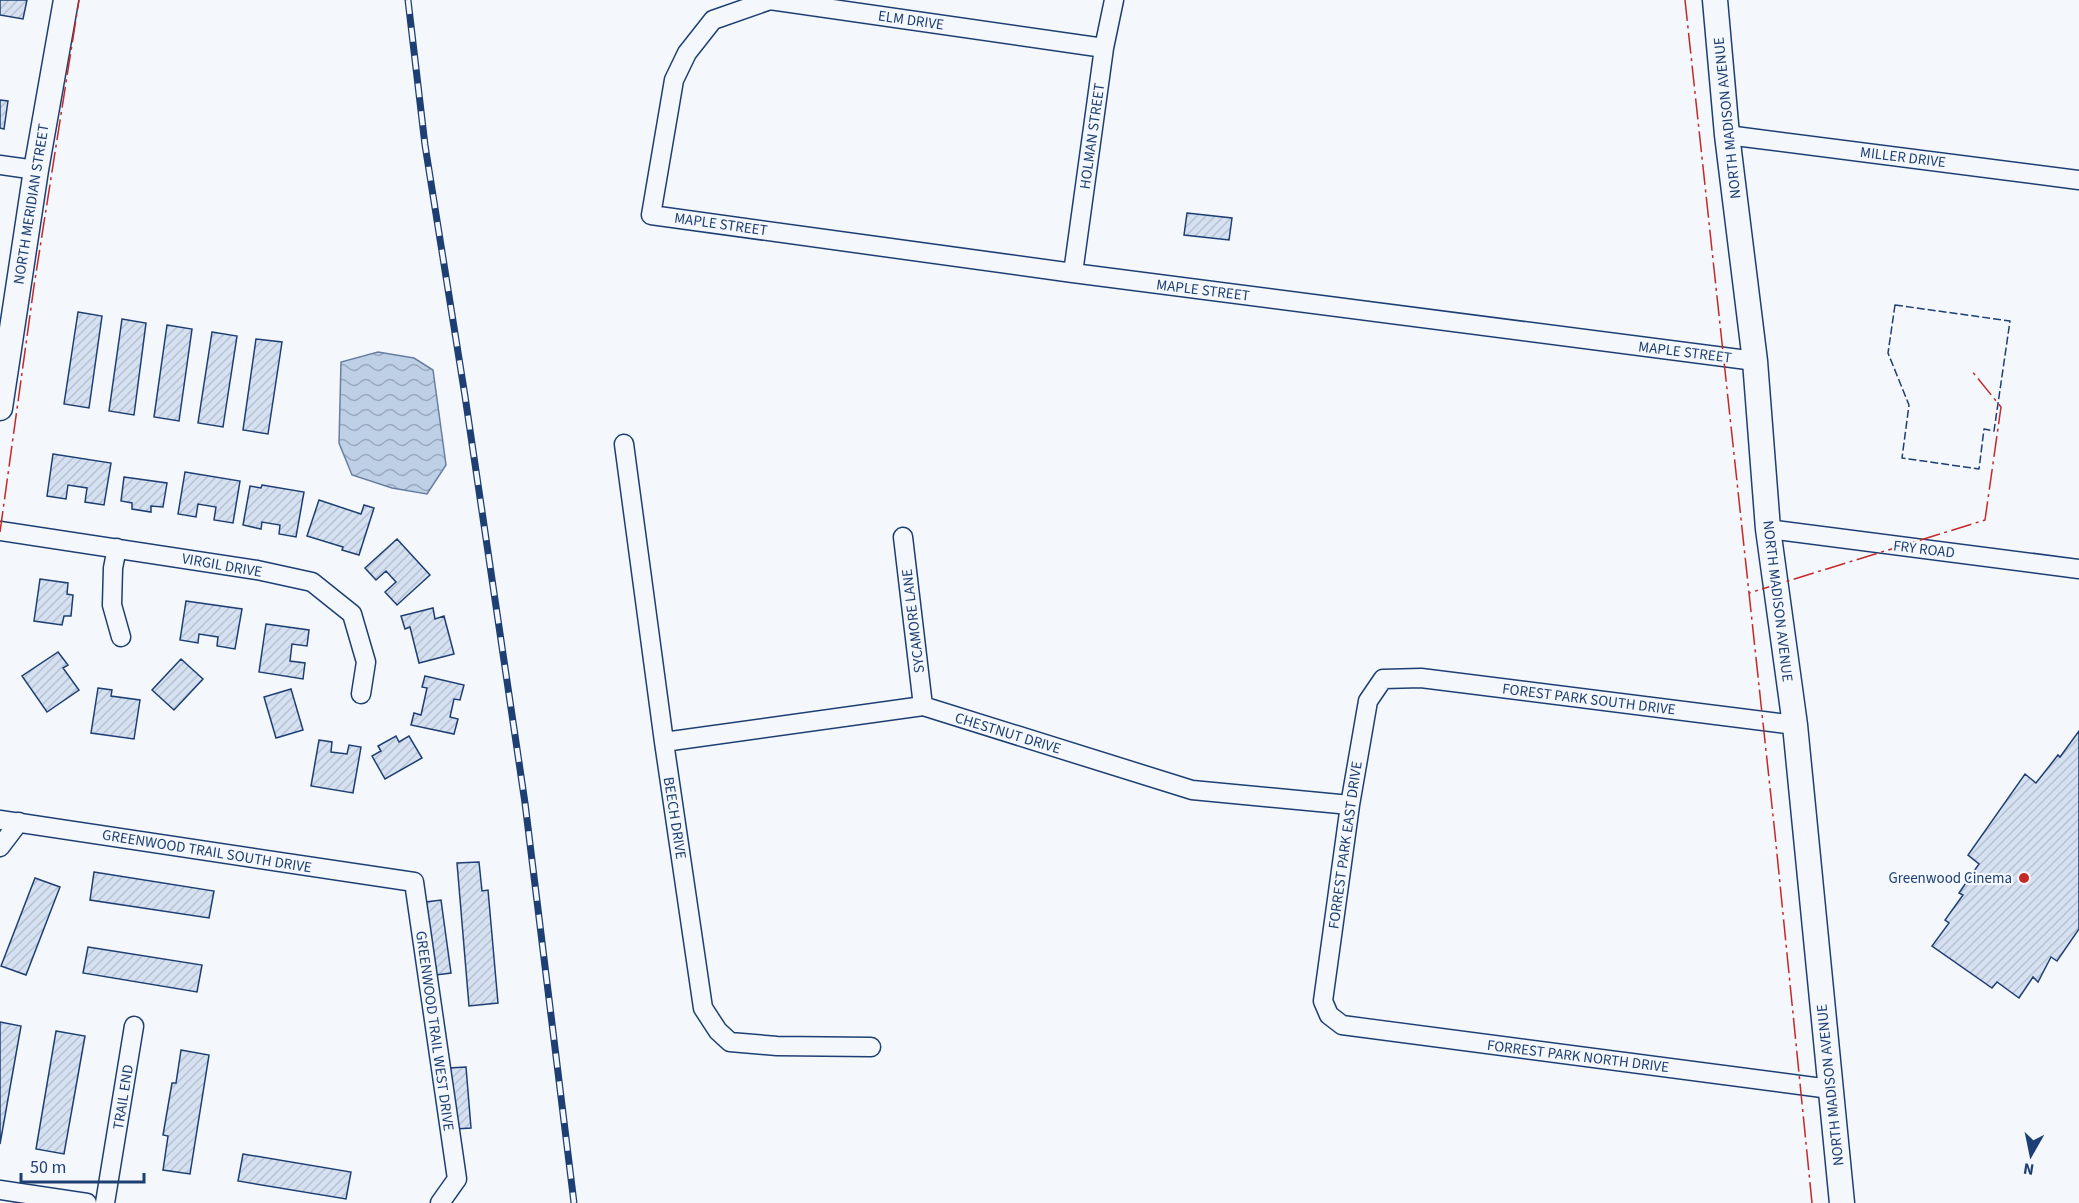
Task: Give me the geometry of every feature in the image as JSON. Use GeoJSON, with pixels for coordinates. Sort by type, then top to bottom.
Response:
{"type":"FeatureCollection","features":[{"type":"Feature","properties":{"kind":"main road","name":"NORTH MERIDIAN STREET"},"geometry":{"type":"LineString","coordinates":[[0,408],[36,170],[66,0]]}},
{"type":"Feature","properties":{"kind":"main road","name":"NORTH MADISON AVENUE"},"geometry":{"type":"LineString","coordinates":[[1715,0],[1727,135],[1755,361],[1768,530],[1795,725],[1842,1203]]}},
{"type":"Feature","properties":{"kind":"street","name":"ELM DRIVE"},"geometry":{"type":"LineString","coordinates":[[651,214],[674,80],[687,53],[713,20],[770,0],[1104,48]]}},
{"type":"Feature","properties":{"kind":"street","name":"HOLMAN STREET"},"geometry":{"type":"LineString","coordinates":[[1073,273],[1104,48],[1114,0]]}},
{"type":"Feature","properties":{"kind":"street","name":"MILLER DRIVE"},"geometry":{"type":"LineString","coordinates":[[1727,135],[2079,180]]}},
{"type":"Feature","properties":{"kind":"street"},"geometry":{"type":"LineString","coordinates":[[0,165],[36,170]]}},
{"type":"Feature","properties":{"kind":"street","name":"MAPLE STREET"},"geometry":{"type":"LineString","coordinates":[[651,214],[1073,273],[1755,361]]}},
{"type":"Feature","properties":{"kind":"street","name":"BEECH DRIVE"},"geometry":{"type":"LineString","coordinates":[[624,444],[703,1008],[718,1031],[730,1042],[777,1046],[871,1047]]}},
{"type":"Feature","properties":{"kind":"street","name":"FRY ROAD"},"geometry":{"type":"LineString","coordinates":[[1768,530],[2079,569]]}},
{"type":"Feature","properties":{"kind":"street","name":"VIRGIL DRIVE"},"geometry":{"type":"LineString","coordinates":[[0,531],[256,570],[312,582],[352,614],[366,662],[361,694]]}},
{"type":"Feature","properties":{"kind":"street","name":"SYCAMORE LANE"},"geometry":{"type":"LineString","coordinates":[[903,537],[922,706]]}},
{"type":"Feature","properties":{"kind":"street"},"geometry":{"type":"LineString","coordinates":[[117,548],[113,568],[112,605],[121,637]]}},
{"type":"Feature","properties":{"kind":"street","name":"FOREST PARK SOUTH DRIVE"},"geometry":{"type":"LineString","coordinates":[[1383,679],[1421,678],[1795,725]]}},
{"type":"Feature","properties":{"kind":"street","name":"FORREST PARK EAST DRIVE"},"geometry":{"type":"LineString","coordinates":[[1329,1015],[1323,1001],[1350,805],[1368,701],[1383,679]]}},
{"type":"Feature","properties":{"kind":"street","name":"CHESTNUT DRIVE"},"geometry":{"type":"LineString","coordinates":[[664,742],[922,706],[1192,790],[1350,805]]}},
{"type":"Feature","properties":{"kind":"street","name":"GREENWOOD TRAIL SOUTH DRIVE"},"geometry":{"type":"LineString","coordinates":[[0,820],[414,882]]}},
{"type":"Feature","properties":{"kind":"street"},"geometry":{"type":"LineString","coordinates":[[0,847],[19,822]]}},
{"type":"Feature","properties":{"kind":"street","name":"GREENWOOD TRAIL WEST DRIVE"},"geometry":{"type":"LineString","coordinates":[[414,882],[457,1179],[440,1203]]}},
{"type":"Feature","properties":{"kind":"street","name":"FORREST PARK NORTH DRIVE"},"geometry":{"type":"LineString","coordinates":[[1329,1015],[1342,1024],[1830,1089]]}},
{"type":"Feature","properties":{"kind":"street","name":"TRAIL END"},"geometry":{"type":"LineString","coordinates":[[105,1203],[134,1026]]}},
{"type":"Feature","properties":{"kind":"street"},"geometry":{"type":"LineString","coordinates":[[0,1190],[87,1203]]}},
{"type":"Feature","properties":{"kind":"water"},"geometry":{"type":"Polygon","coordinates":[[[378,352],[414,358],[433,370],[446,465],[427,494],[392,488],[352,475],[339,443],[341,362],[378,352]]]}},
{"type":"Feature","properties":{"kind":"building"},"geometry":{"type":"Polygon","coordinates":[[[0,0],[27,0],[23,19],[0,15],[0,0]]]}},
{"type":"Feature","properties":{"kind":"building"},"geometry":{"type":"Polygon","coordinates":[[[0,100],[8,101],[4,129],[0,128],[0,100]]]}},
{"type":"Feature","properties":{"kind":"building"},"geometry":{"type":"Polygon","coordinates":[[[1187,213],[1232,218],[1229,240],[1184,235],[1187,213]]]}},
{"type":"Feature","properties":{"kind":"building"},"geometry":{"type":"Polygon","coordinates":[[[78,312],[102,316],[89,408],[64,404],[78,312]]]}},
{"type":"Feature","properties":{"kind":"building"},"geometry":{"type":"Polygon","coordinates":[[[122,319],[146,323],[134,415],[109,411],[122,319]]]}},
{"type":"Feature","properties":{"kind":"building"},"geometry":{"type":"Polygon","coordinates":[[[167,325],[192,329],[179,421],[154,417],[167,325]]]}},
{"type":"Feature","properties":{"kind":"building"},"geometry":{"type":"Polygon","coordinates":[[[212,332],[237,336],[223,427],[198,423],[212,332]]]}},
{"type":"Feature","properties":{"kind":"building"},"geometry":{"type":"Polygon","coordinates":[[[256,339],[282,342],[268,434],[243,430],[256,339]]]}},
{"type":"Feature","properties":{"kind":"building"},"geometry":{"type":"Polygon","coordinates":[[[53,454],[111,463],[104,505],[85,502],[87,488],[68,485],[66,499],[47,496],[53,454]]]}},
{"type":"Feature","properties":{"kind":"building"},"geometry":{"type":"Polygon","coordinates":[[[185,472],[240,481],[233,523],[214,520],[216,507],[198,504],[196,517],[178,514],[185,472]]]}},
{"type":"Feature","properties":{"kind":"building"},"geometry":{"type":"Polygon","coordinates":[[[124,477],[167,483],[163,507],[151,506],[151,512],[132,509],[132,503],[121,501],[124,477]]]}},
{"type":"Feature","properties":{"kind":"building"},"geometry":{"type":"Polygon","coordinates":[[[262,485],[304,492],[296,537],[279,534],[280,525],[262,522],[261,529],[243,525],[250,486],[261,488],[262,485]]]}},
{"type":"Feature","properties":{"kind":"building"},"geometry":{"type":"Polygon","coordinates":[[[319,500],[361,514],[364,505],[374,508],[359,555],[342,550],[343,547],[307,536],[319,500]]]}},
{"type":"Feature","properties":{"kind":"building"},"geometry":{"type":"Polygon","coordinates":[[[397,539],[430,575],[397,605],[385,592],[396,582],[386,571],[376,580],[365,568],[397,539]]]}},
{"type":"Feature","properties":{"kind":"building"},"geometry":{"type":"Polygon","coordinates":[[[40,579],[68,583],[67,594],[73,595],[71,616],[64,616],[62,625],[34,621],[40,579]]]}},
{"type":"Feature","properties":{"kind":"building"},"geometry":{"type":"Polygon","coordinates":[[[186,601],[242,609],[235,649],[217,646],[218,637],[199,634],[198,643],[180,640],[186,601]]]}},
{"type":"Feature","properties":{"kind":"building"},"geometry":{"type":"Polygon","coordinates":[[[433,608],[435,619],[444,616],[454,654],[419,663],[410,627],[405,629],[401,616],[433,608]]]}},
{"type":"Feature","properties":{"kind":"building"},"geometry":{"type":"Polygon","coordinates":[[[266,624],[309,630],[307,646],[292,644],[290,661],[305,663],[303,679],[259,672],[266,624]]]}},
{"type":"Feature","properties":{"kind":"building"},"geometry":{"type":"Polygon","coordinates":[[[58,652],[68,665],[63,668],[79,690],[47,712],[22,676],[58,652]]]}},
{"type":"Feature","properties":{"kind":"building"},"geometry":{"type":"Polygon","coordinates":[[[181,659],[203,679],[174,710],[152,690],[181,659]]]}},
{"type":"Feature","properties":{"kind":"building"},"geometry":{"type":"Polygon","coordinates":[[[425,676],[464,685],[460,700],[454,699],[450,717],[458,719],[454,734],[411,725],[414,713],[421,715],[427,688],[422,687],[425,676]]]}},
{"type":"Feature","properties":{"kind":"building"},"geometry":{"type":"Polygon","coordinates":[[[98,688],[112,690],[111,696],[140,700],[134,739],[91,733],[98,688]]]}},
{"type":"Feature","properties":{"kind":"building"},"geometry":{"type":"Polygon","coordinates":[[[291,689],[303,730],[276,738],[264,697],[291,689]]]}},
{"type":"Feature","properties":{"kind":"building","name":"Greenwood Cinema"},"geometry":{"type":"Polygon","coordinates":[[[2079,731],[2079,929],[2057,961],[2051,957],[2038,982],[2033,977],[2019,998],[1997,982],[1992,988],[1932,946],[1949,923],[1945,920],[1963,895],[1959,893],[1979,864],[1968,855],[2025,774],[2036,783],[2058,755],[2060,757],[2079,731]]]}},
{"type":"Feature","properties":{"kind":"building"},"geometry":{"type":"Polygon","coordinates":[[[396,736],[399,742],[409,736],[422,758],[385,779],[372,756],[381,751],[378,746],[396,736]]]}},
{"type":"Feature","properties":{"kind":"building"},"geometry":{"type":"Polygon","coordinates":[[[319,740],[332,742],[331,752],[347,754],[349,745],[361,747],[353,793],[311,786],[319,740]]]}},
{"type":"Feature","properties":{"kind":"building"},"geometry":{"type":"Polygon","coordinates":[[[479,862],[482,891],[488,890],[498,1003],[469,1006],[457,863],[479,862]]]}},
{"type":"Feature","properties":{"kind":"building"},"geometry":{"type":"Polygon","coordinates":[[[94,872],[214,891],[209,918],[90,900],[94,872]]]}},
{"type":"Feature","properties":{"kind":"building"},"geometry":{"type":"Polygon","coordinates":[[[35,878],[60,887],[26,975],[1,966],[35,878]]]}},
{"type":"Feature","properties":{"kind":"building"},"geometry":{"type":"Polygon","coordinates":[[[441,900],[451,973],[436,975],[426,902],[441,900]]]}},
{"type":"Feature","properties":{"kind":"building"},"geometry":{"type":"Polygon","coordinates":[[[88,947],[202,965],[197,992],[83,973],[88,947]]]}},
{"type":"Feature","properties":{"kind":"building"},"geometry":{"type":"Polygon","coordinates":[[[0,1022],[21,1026],[0,1144],[0,1022]]]}},
{"type":"Feature","properties":{"kind":"building"},"geometry":{"type":"Polygon","coordinates":[[[56,1031],[85,1036],[64,1154],[36,1149],[56,1031]]]}},
{"type":"Feature","properties":{"kind":"building"},"geometry":{"type":"Polygon","coordinates":[[[181,1050],[209,1055],[190,1174],[163,1170],[168,1136],[163,1135],[172,1083],[176,1083],[181,1050]]]}},
{"type":"Feature","properties":{"kind":"building"},"geometry":{"type":"Polygon","coordinates":[[[466,1067],[471,1128],[455,1129],[449,1068],[466,1067]]]}},
{"type":"Feature","properties":{"kind":"building"},"geometry":{"type":"Polygon","coordinates":[[[243,1154],[351,1172],[346,1199],[238,1181],[243,1154]]]}},
{"type":"Feature","properties":{"kind":"railway"},"geometry":{"type":"LineString","coordinates":[[408,0],[425,145],[465,396],[525,803],[574,1203]]}},
{"type":"Feature","properties":{"kind":"fence"},"geometry":{"type":"LineString","coordinates":[[1895,305],[2010,321],[1994,431],[1984,429],[1979,469],[1902,458],[1909,405],[1888,353],[1895,305]]}},
{"type":"Feature","properties":{"kind":"power"},"geometry":{"type":"LineString","coordinates":[[0,532],[34,286],[79,0]]}},
{"type":"Feature","properties":{"kind":"power"},"geometry":{"type":"LineString","coordinates":[[1685,0],[1749,593]]}},
{"type":"Feature","properties":{"kind":"power"},"geometry":{"type":"LineString","coordinates":[[1812,1203],[1749,593],[1985,520],[2001,407],[1971,370]]}},
{"type":"Feature","properties":{"kind":"place","name":"Greenwood Cinema"},"geometry":{"type":"Point","coordinates":[2024,878]}}]}
